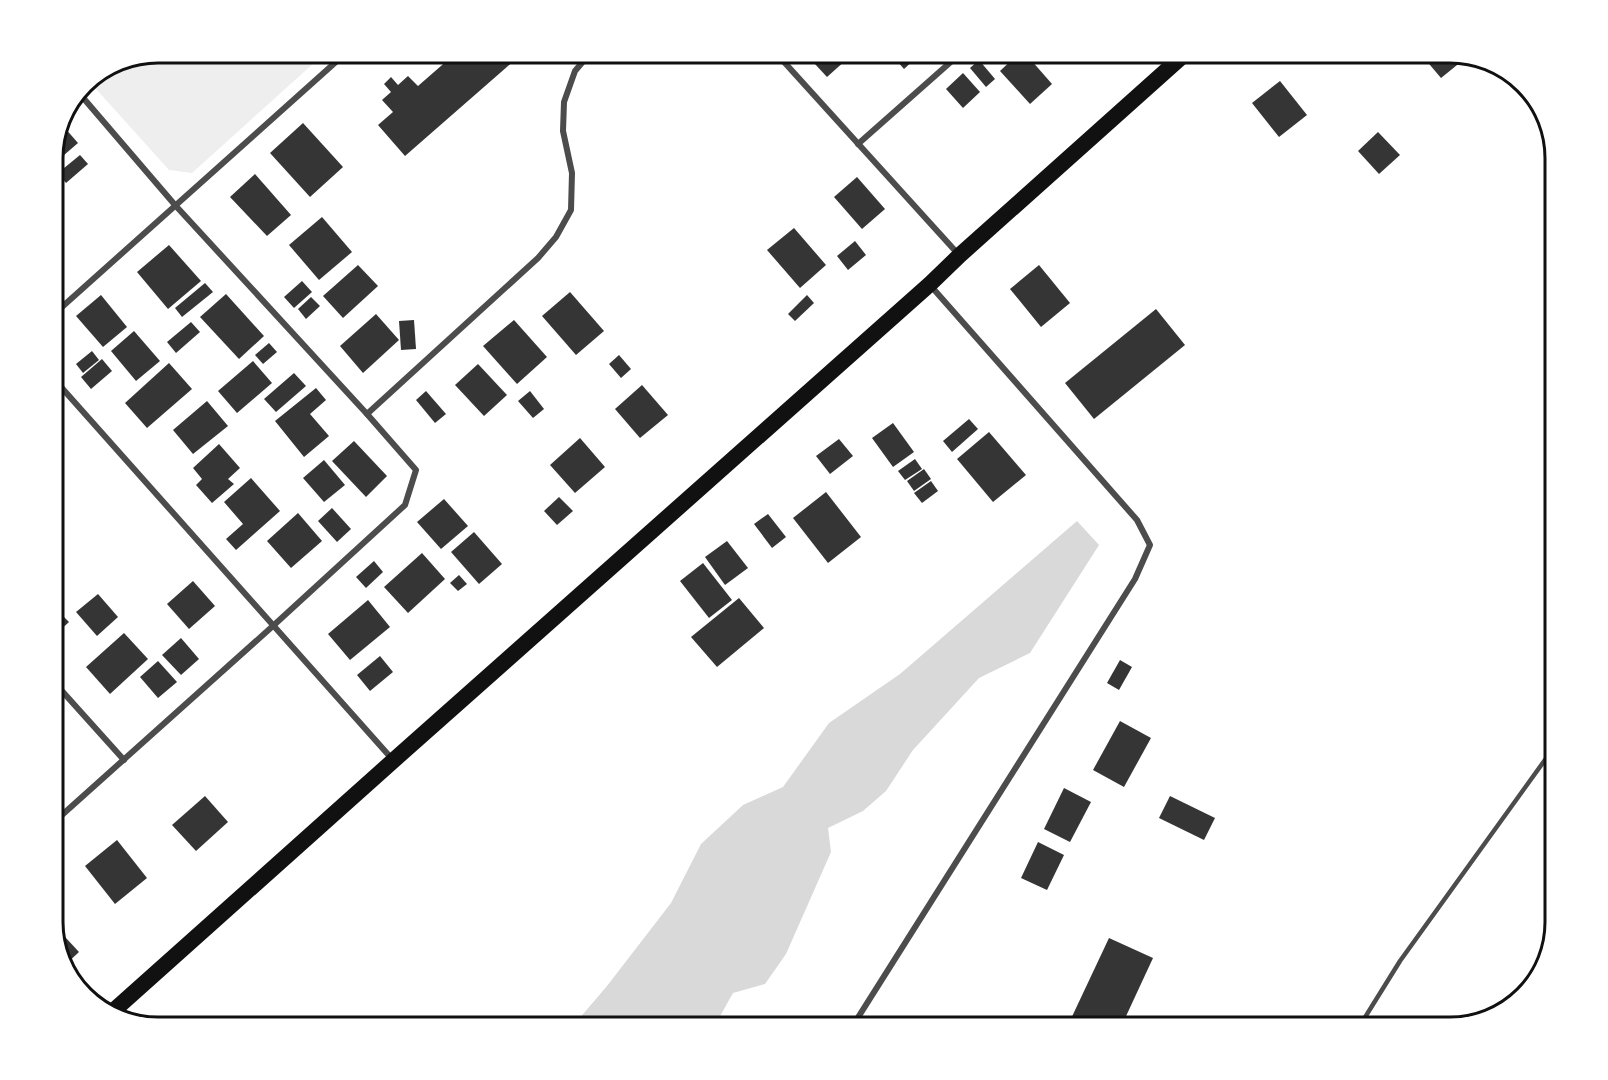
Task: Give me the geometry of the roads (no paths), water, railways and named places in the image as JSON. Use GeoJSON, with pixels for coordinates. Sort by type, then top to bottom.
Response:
{"type":"FeatureCollection","features":[{"type":"Feature","properties":{"kind":"highway"},"geometry":{"type":"LineString","coordinates":[[117,1007],[930,284],[1175,63]]}},
{"type":"Feature","properties":{"kind":"street"},"geometry":{"type":"LineString","coordinates":[[63,306],[335,63]]}},
{"type":"Feature","properties":{"kind":"street"},"geometry":{"type":"LineString","coordinates":[[367,414],[538,258],[556,237],[571,210],[572,174],[563,131],[564,102],[575,71],[582,63]]}},
{"type":"Feature","properties":{"kind":"street"},"geometry":{"type":"LineString","coordinates":[[785,63],[960,255]]}},
{"type":"Feature","properties":{"kind":"street"},"geometry":{"type":"LineString","coordinates":[[858,144],[950,63]]}},
{"type":"Feature","properties":{"kind":"street"},"geometry":{"type":"LineString","coordinates":[[63,814],[405,505],[416,470],[175,205],[84,99]]}},
{"type":"Feature","properties":{"kind":"street"},"geometry":{"type":"LineString","coordinates":[[859,1017],[1135,579],[1150,545],[1137,520],[930,284]]}},
{"type":"Feature","properties":{"kind":"street"},"geometry":{"type":"LineString","coordinates":[[63,389],[394,760]]}},
{"type":"Feature","properties":{"kind":"street"},"geometry":{"type":"LineString","coordinates":[[63,692],[124,760]]}},
{"type":"Feature","properties":{"kind":"lane"},"geometry":{"type":"LineString","coordinates":[[1366,1017],[1400,961],[1545,761]]}}]}
